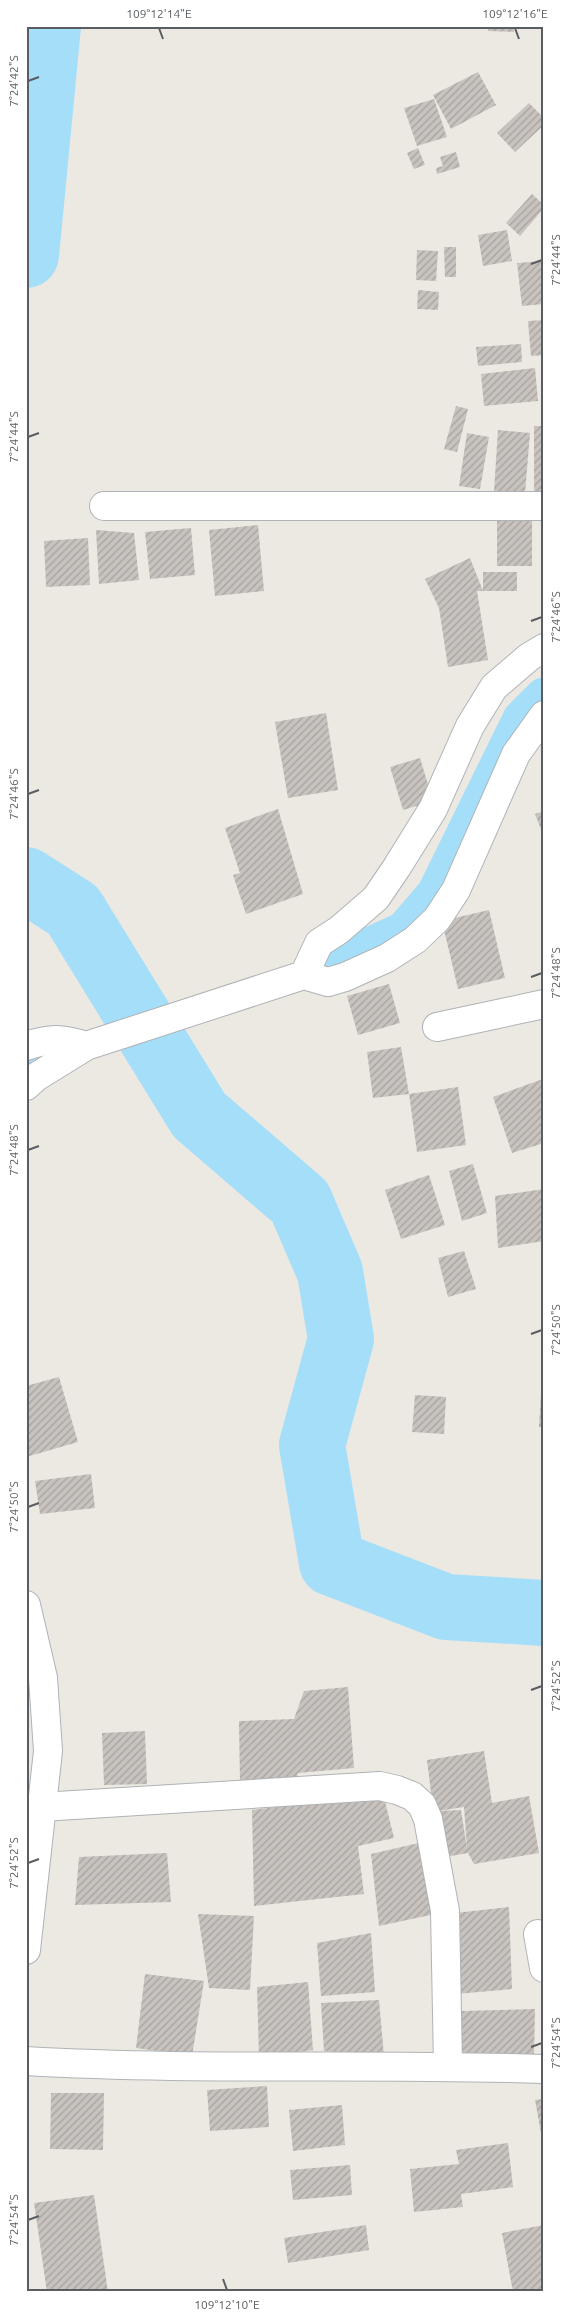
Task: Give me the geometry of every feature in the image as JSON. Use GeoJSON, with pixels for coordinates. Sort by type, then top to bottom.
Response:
{"type":"FeatureCollection","features":[{"type":"Feature","properties":{"kind":"street"},"geometry":{"type":"LineString","coordinates":[[104,506],[544,506]]}},
{"type":"Feature","properties":{"kind":"street"},"geometry":{"type":"LineString","coordinates":[[298,977],[319,943],[339,930],[376,898],[433,808],[470,726],[494,687],[529,657],[544,648]]}},
{"type":"Feature","properties":{"kind":"street"},"geometry":{"type":"LineString","coordinates":[[26,1086],[36,1077],[97,1042],[298,977],[328,982],[345,977],[387,958],[415,940],[437,919],[456,890],[516,754],[544,715]]}},
{"type":"Feature","properties":{"kind":"street"},"geometry":{"type":"LineString","coordinates":[[437,1027],[544,1004]]}},
{"type":"Feature","properties":{"kind":"street"},"geometry":{"type":"LineString","coordinates":[[26,1046],[46,1039],[97,1042]]}},
{"type":"Feature","properties":{"kind":"street"},"geometry":{"type":"LineString","coordinates":[[26,1605],[43,1678],[47,1742],[26,1950]]}},
{"type":"Feature","properties":{"kind":"street"},"geometry":{"type":"LineString","coordinates":[[40,1807],[380,1786],[412,1796],[422,1805],[428,1820],[445,1911],[448,2066]]}},
{"type":"Feature","properties":{"kind":"street"},"geometry":{"type":"LineString","coordinates":[[538,1934],[544,1968]]}},
{"type":"Feature","properties":{"kind":"street"},"geometry":{"type":"LineString","coordinates":[[26,2061],[111,2066],[448,2066],[544,2069]]}},
{"type":"Feature","properties":{"kind":"building"},"geometry":{"type":"Polygon","coordinates":[[[489,26],[514,26],[514,32],[488,31],[489,26]]]}},
{"type":"Feature","properties":{"kind":"building"},"geometry":{"type":"Polygon","coordinates":[[[478,72],[496,105],[451,129],[433,95],[478,72]]]}},
{"type":"Feature","properties":{"kind":"building"},"geometry":{"type":"Polygon","coordinates":[[[434,99],[447,137],[417,146],[404,108],[434,99]]]}},
{"type":"Feature","properties":{"kind":"building"},"geometry":{"type":"Polygon","coordinates":[[[529,103],[544,118],[544,125],[515,152],[497,133],[529,103]]]}},
{"type":"Feature","properties":{"kind":"building"},"geometry":{"type":"Polygon","coordinates":[[[418,148],[425,165],[414,169],[407,153],[418,148]]]}},
{"type":"Feature","properties":{"kind":"building"},"geometry":{"type":"Polygon","coordinates":[[[456,152],[460,167],[437,174],[436,168],[443,166],[440,157],[456,152]]]}},
{"type":"Feature","properties":{"kind":"building"},"geometry":{"type":"Polygon","coordinates":[[[532,194],[544,205],[544,208],[520,236],[506,223],[532,194]]]}},
{"type":"Feature","properties":{"kind":"building"},"geometry":{"type":"Polygon","coordinates":[[[507,230],[512,261],[483,266],[478,235],[507,230]]]}},
{"type":"Feature","properties":{"kind":"building"},"geometry":{"type":"Polygon","coordinates":[[[444,247],[456,247],[456,277],[445,277],[444,247]]]}},
{"type":"Feature","properties":{"kind":"building"},"geometry":{"type":"Polygon","coordinates":[[[417,250],[438,251],[436,281],[416,280],[417,250]]]}},
{"type":"Feature","properties":{"kind":"building"},"geometry":{"type":"Polygon","coordinates":[[[544,261],[544,304],[522,306],[517,263],[544,261]]]}},
{"type":"Feature","properties":{"kind":"building"},"geometry":{"type":"Polygon","coordinates":[[[418,290],[439,292],[438,310],[417,309],[418,290]]]}},
{"type":"Feature","properties":{"kind":"building"},"geometry":{"type":"Polygon","coordinates":[[[544,320],[544,355],[531,356],[528,321],[544,320]]]}},
{"type":"Feature","properties":{"kind":"building"},"geometry":{"type":"Polygon","coordinates":[[[521,344],[522,362],[478,366],[476,347],[521,344]]]}},
{"type":"Feature","properties":{"kind":"building"},"geometry":{"type":"Polygon","coordinates":[[[535,368],[538,401],[484,406],[481,374],[535,368]]]}},
{"type":"Feature","properties":{"kind":"building"},"geometry":{"type":"Polygon","coordinates":[[[456,406],[468,409],[457,452],[444,449],[456,406]]]}},
{"type":"Feature","properties":{"kind":"building"},"geometry":{"type":"Polygon","coordinates":[[[534,426],[544,426],[544,499],[534,499],[534,426]]]}},
{"type":"Feature","properties":{"kind":"building"},"geometry":{"type":"Polygon","coordinates":[[[498,430],[530,433],[525,493],[494,491],[498,430]]]}},
{"type":"Feature","properties":{"kind":"building"},"geometry":{"type":"Polygon","coordinates":[[[467,433],[489,437],[480,489],[459,486],[467,433]]]}},
{"type":"Feature","properties":{"kind":"building"},"geometry":{"type":"Polygon","coordinates":[[[497,521],[532,521],[532,566],[497,566],[497,521]]]}},
{"type":"Feature","properties":{"kind":"building"},"geometry":{"type":"Polygon","coordinates":[[[258,525],[264,591],[215,596],[209,530],[258,525]]]}},
{"type":"Feature","properties":{"kind":"building"},"geometry":{"type":"Polygon","coordinates":[[[191,528],[195,575],[150,579],[145,532],[191,528]]]}},
{"type":"Feature","properties":{"kind":"building"},"geometry":{"type":"Polygon","coordinates":[[[96,530],[134,533],[139,580],[99,584],[96,530]]]}},
{"type":"Feature","properties":{"kind":"building"},"geometry":{"type":"Polygon","coordinates":[[[88,538],[90,585],[46,587],[44,541],[88,538]]]}},
{"type":"Feature","properties":{"kind":"building"},"geometry":{"type":"Polygon","coordinates":[[[470,558],[483,591],[477,591],[488,660],[448,667],[439,608],[425,579],[470,558]]]}},
{"type":"Feature","properties":{"kind":"building"},"geometry":{"type":"Polygon","coordinates":[[[483,572],[517,572],[517,591],[483,591],[483,572]]]}},
{"type":"Feature","properties":{"kind":"building"},"geometry":{"type":"Polygon","coordinates":[[[326,713],[338,790],[288,798],[275,722],[326,713]]]}},
{"type":"Feature","properties":{"kind":"building"},"geometry":{"type":"Polygon","coordinates":[[[420,758],[433,801],[403,810],[390,767],[420,758]]]}},
{"type":"Feature","properties":{"kind":"building"},"geometry":{"type":"Polygon","coordinates":[[[278,809],[303,894],[246,914],[233,875],[240,873],[225,828],[278,809]]]}},
{"type":"Feature","properties":{"kind":"building"},"geometry":{"type":"Polygon","coordinates":[[[544,811],[544,837],[535,814],[544,811]]]}},
{"type":"Feature","properties":{"kind":"building"},"geometry":{"type":"Polygon","coordinates":[[[489,910],[505,978],[458,989],[442,921],[489,910]]]}},
{"type":"Feature","properties":{"kind":"building"},"geometry":{"type":"Polygon","coordinates":[[[389,984],[400,1023],[358,1035],[347,996],[389,984]]]}},
{"type":"Feature","properties":{"kind":"building"},"geometry":{"type":"Polygon","coordinates":[[[401,1047],[409,1094],[373,1098],[367,1052],[401,1047]]]}},
{"type":"Feature","properties":{"kind":"building"},"geometry":{"type":"Polygon","coordinates":[[[543,1079],[544,1143],[512,1153],[493,1097],[543,1079]]]}},
{"type":"Feature","properties":{"kind":"building"},"geometry":{"type":"Polygon","coordinates":[[[458,1087],[466,1145],[417,1152],[409,1094],[458,1087]]]}},
{"type":"Feature","properties":{"kind":"building"},"geometry":{"type":"Polygon","coordinates":[[[473,1164],[487,1213],[462,1221],[449,1171],[473,1164]]]}},
{"type":"Feature","properties":{"kind":"building"},"geometry":{"type":"Polygon","coordinates":[[[429,1175],[445,1225],[401,1239],[385,1190],[429,1175]]]}},
{"type":"Feature","properties":{"kind":"building"},"geometry":{"type":"Polygon","coordinates":[[[544,1189],[544,1241],[498,1248],[495,1196],[544,1189]]]}},
{"type":"Feature","properties":{"kind":"building"},"geometry":{"type":"Polygon","coordinates":[[[464,1251],[476,1289],[448,1297],[438,1258],[464,1251]]]}},
{"type":"Feature","properties":{"kind":"building"},"geometry":{"type":"Polygon","coordinates":[[[59,1377],[78,1442],[26,1457],[26,1386],[59,1377]]]}},
{"type":"Feature","properties":{"kind":"building"},"geometry":{"type":"Polygon","coordinates":[[[542,1378],[544,1378],[544,1428],[539,1427],[542,1378]]]}},
{"type":"Feature","properties":{"kind":"building"},"geometry":{"type":"Polygon","coordinates":[[[415,1395],[446,1397],[444,1434],[412,1432],[415,1395]]]}},
{"type":"Feature","properties":{"kind":"building"},"geometry":{"type":"Polygon","coordinates":[[[91,1474],[95,1508],[40,1514],[35,1481],[91,1474]]]}},
{"type":"Feature","properties":{"kind":"building"},"geometry":{"type":"Polygon","coordinates":[[[348,1687],[354,1768],[298,1773],[296,1782],[240,1784],[239,1721],[294,1719],[304,1691],[348,1687]]]}},
{"type":"Feature","properties":{"kind":"building"},"geometry":{"type":"Polygon","coordinates":[[[145,1731],[147,1784],[104,1785],[102,1733],[145,1731]]]}},
{"type":"Feature","properties":{"kind":"building"},"geometry":{"type":"Polygon","coordinates":[[[484,1751],[492,1803],[529,1796],[539,1853],[474,1864],[468,1853],[439,1858],[427,1760],[484,1751]],[[464,1807],[438,1811],[461,1810],[467,1848],[464,1807]]]}},
{"type":"Feature","properties":{"kind":"building"},"geometry":{"type":"Polygon","coordinates":[[[382,1789],[394,1838],[358,1846],[364,1894],[254,1906],[252,1810],[346,1798],[382,1789]]]}},
{"type":"Feature","properties":{"kind":"building"},"geometry":{"type":"Polygon","coordinates":[[[423,1842],[435,1914],[379,1926],[371,1854],[423,1842]]]}},
{"type":"Feature","properties":{"kind":"building"},"geometry":{"type":"Polygon","coordinates":[[[167,1853],[171,1902],[75,1905],[79,1857],[167,1853]]]}},
{"type":"Feature","properties":{"kind":"building"},"geometry":{"type":"Polygon","coordinates":[[[509,1907],[512,1989],[456,1994],[455,1913],[509,1907]]]}},
{"type":"Feature","properties":{"kind":"building"},"geometry":{"type":"Polygon","coordinates":[[[198,1914],[254,1916],[250,1990],[209,1988],[198,1914]]]}},
{"type":"Feature","properties":{"kind":"building"},"geometry":{"type":"Polygon","coordinates":[[[371,1933],[375,1992],[321,1996],[317,1943],[371,1933]]]}},
{"type":"Feature","properties":{"kind":"building"},"geometry":{"type":"Polygon","coordinates":[[[145,1974],[204,1981],[192,2056],[136,2048],[145,1974]]]}},
{"type":"Feature","properties":{"kind":"building"},"geometry":{"type":"Polygon","coordinates":[[[308,1982],[313,2050],[259,2058],[257,1987],[308,1982]]]}},
{"type":"Feature","properties":{"kind":"building"},"geometry":{"type":"Polygon","coordinates":[[[379,2000],[384,2056],[324,2051],[321,2003],[379,2000]]]}},
{"type":"Feature","properties":{"kind":"building"},"geometry":{"type":"Polygon","coordinates":[[[535,2009],[534,2057],[459,2054],[462,2011],[535,2009]]]}},
{"type":"Feature","properties":{"kind":"building"},"geometry":{"type":"Polygon","coordinates":[[[267,2086],[269,2127],[210,2131],[207,2090],[267,2086]]]}},
{"type":"Feature","properties":{"kind":"building"},"geometry":{"type":"Polygon","coordinates":[[[51,2093],[104,2093],[103,2150],[50,2149],[51,2093]]]}},
{"type":"Feature","properties":{"kind":"building"},"geometry":{"type":"Polygon","coordinates":[[[544,2099],[544,2143],[543,2144],[535,2100],[544,2099]]]}},
{"type":"Feature","properties":{"kind":"building"},"geometry":{"type":"Polygon","coordinates":[[[342,2105],[345,2145],[293,2151],[289,2110],[342,2105]]]}},
{"type":"Feature","properties":{"kind":"building"},"geometry":{"type":"Polygon","coordinates":[[[508,2143],[513,2187],[461,2194],[463,2207],[414,2212],[410,2169],[459,2164],[456,2150],[508,2143]]]}},
{"type":"Feature","properties":{"kind":"building"},"geometry":{"type":"Polygon","coordinates":[[[350,2165],[352,2195],[293,2200],[290,2170],[350,2165]]]}},
{"type":"Feature","properties":{"kind":"building"},"geometry":{"type":"Polygon","coordinates":[[[94,2195],[108,2292],[47,2292],[34,2203],[94,2195]]]}},
{"type":"Feature","properties":{"kind":"building"},"geometry":{"type":"Polygon","coordinates":[[[366,2225],[369,2250],[288,2263],[284,2238],[366,2225]]]}},
{"type":"Feature","properties":{"kind":"building"},"geometry":{"type":"Polygon","coordinates":[[[544,2225],[544,2292],[513,2292],[502,2233],[544,2225]]]}},
{"type":"Feature","properties":{"kind":"waterway"},"geometry":{"type":"LineString","coordinates":[[26,255],[48,26]]}},
{"type":"Feature","properties":{"kind":"waterway"},"geometry":{"type":"LineString","coordinates":[[323,964],[351,955],[404,931],[436,894],[522,719],[544,697]]}},
{"type":"Feature","properties":{"kind":"waterway"},"geometry":{"type":"LineString","coordinates":[[26,880],[73,910],[199,1115],[300,1202],[330,1272],[341,1339],[312,1445],[332,1563],[446,1607],[544,1613]]}},
{"type":"Feature","properties":{"kind":"waterway"},"geometry":{"type":"LineString","coordinates":[[26,1067],[49,1052],[59,1049]]}}]}
